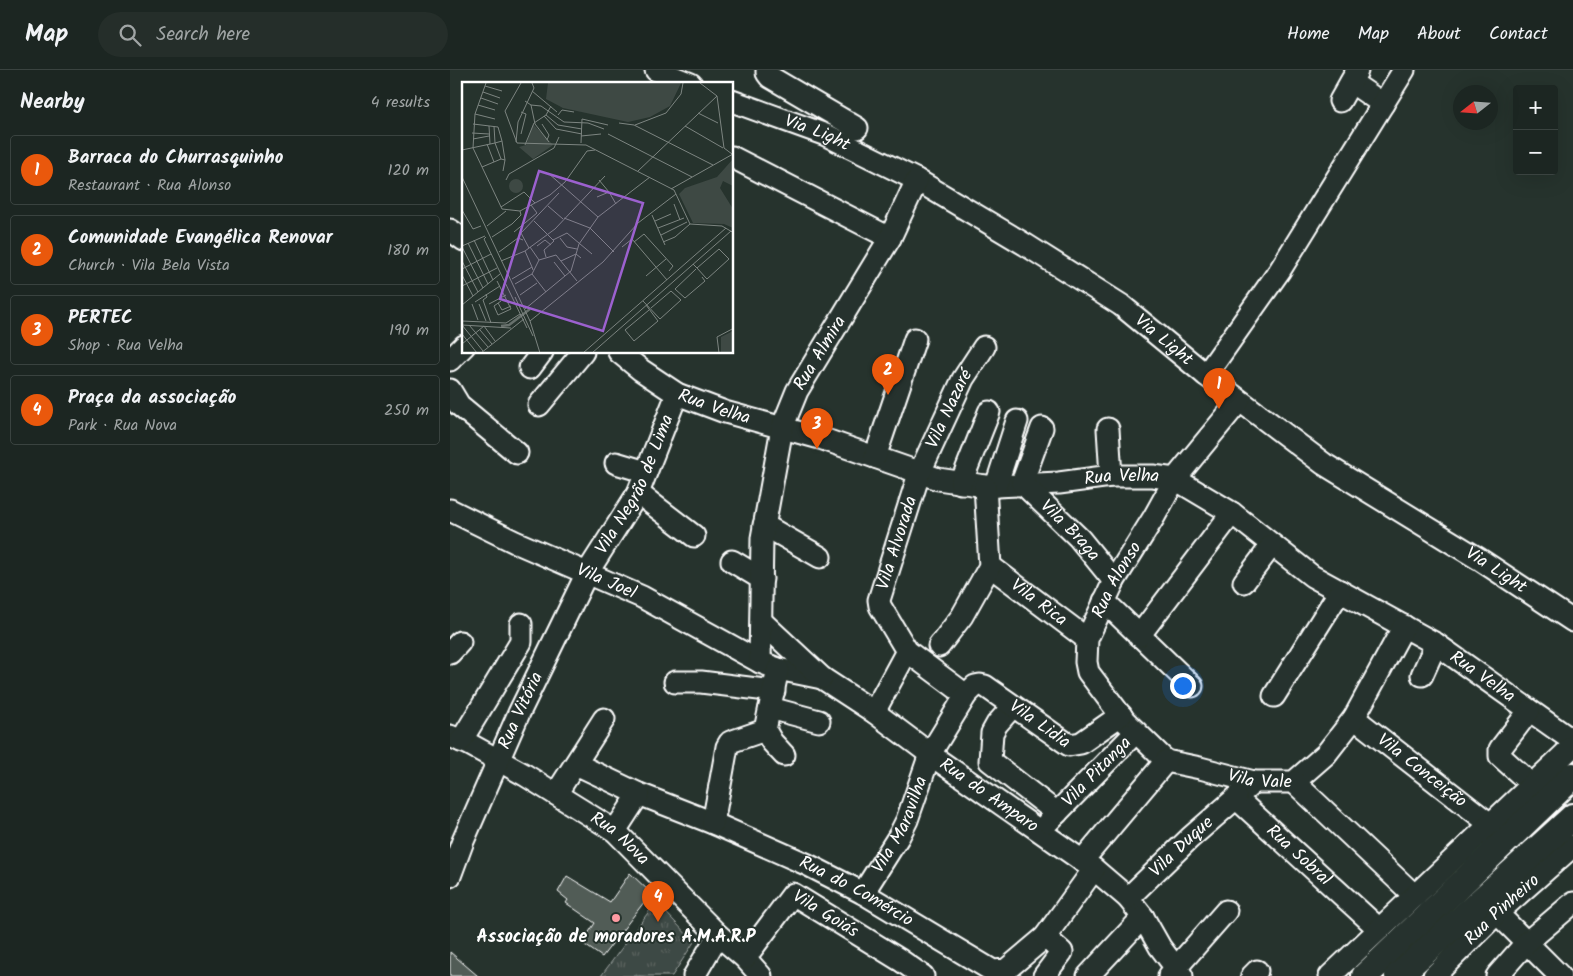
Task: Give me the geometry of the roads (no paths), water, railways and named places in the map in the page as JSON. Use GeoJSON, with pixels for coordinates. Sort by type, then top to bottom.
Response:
{"type":"FeatureCollection","features":[{"type":"Feature","properties":{"kind":"main road"},"geometry":{"type":"LineString","coordinates":[[1365,976],[1573,776]]}},
{"type":"Feature","properties":{"kind":"main road"},"geometry":{"type":"LineString","coordinates":[[1398,976],[1573,817]]}},
{"type":"Feature","properties":{"kind":"street"},"geometry":{"type":"LineString","coordinates":[[656,70],[686,82]]}},
{"type":"Feature","properties":{"kind":"street"},"geometry":{"type":"LineString","coordinates":[[768,70],[767,73],[770,77],[857,128]]}},
{"type":"Feature","properties":{"kind":"street"},"geometry":{"type":"LineString","coordinates":[[1206,375],[1280,270],[1404,70]]}},
{"type":"Feature","properties":{"kind":"street"},"geometry":{"type":"LineString","coordinates":[[1340,101],[1354,76],[1383,104]]}},
{"type":"Feature","properties":{"kind":"street","name":"Via Light"},"geometry":{"type":"LineString","coordinates":[[734,102],[826,135],[917,180],[1026,245],[1121,305],[1239,401],[1324,464],[1479,559],[1573,620]]}},
{"type":"Feature","properties":{"kind":"street"},"geometry":{"type":"LineString","coordinates":[[734,158],[890,238]]}},
{"type":"Feature","properties":{"kind":"street","name":"Rua Almira"},"geometry":{"type":"LineString","coordinates":[[765,730],[772,699],[762,622],[762,538],[782,428],[797,391],[890,238],[917,180]]}},
{"type":"Feature","properties":{"kind":"street"},"geometry":{"type":"LineString","coordinates":[[450,230],[462,239]]}},
{"type":"Feature","properties":{"kind":"street"},"geometry":{"type":"LineString","coordinates":[[875,456],[915,339]]}},
{"type":"Feature","properties":{"kind":"street","name":"Vila Nazaré"},"geometry":{"type":"LineString","coordinates":[[919,474],[963,379],[984,347]]}},
{"type":"Feature","properties":{"kind":"street"},"geometry":{"type":"LineString","coordinates":[[450,360],[462,348]]}},
{"type":"Feature","properties":{"kind":"street"},"geometry":{"type":"LineString","coordinates":[[539,406],[581,354]]}},
{"type":"Feature","properties":{"kind":"street","name":"Rua Velha"},"geometry":{"type":"LineString","coordinates":[[621,354],[641,370],[677,394],[725,412],[824,439],[938,480],[991,486],[1059,483],[1111,476],[1153,476],[1175,479],[1232,513],[1312,576],[1436,644],[1573,742]]}},
{"type":"Feature","properties":{"kind":"street"},"geometry":{"type":"LineString","coordinates":[[450,390],[459,405],[517,452]]}},
{"type":"Feature","properties":{"kind":"street","name":"Vila Negrão de Lima"},"geometry":{"type":"LineString","coordinates":[[544,662],[587,573],[638,493],[677,394]]}},
{"type":"Feature","properties":{"kind":"street","name":"Rua Alonso"},"geometry":{"type":"LineString","coordinates":[[1166,761],[1121,716],[1088,672],[1086,639],[1114,581],[1175,479],[1239,401]]}},
{"type":"Feature","properties":{"kind":"street"},"geometry":{"type":"LineString","coordinates":[[961,483],[988,412]]}},
{"type":"Feature","properties":{"kind":"street"},"geometry":{"type":"LineString","coordinates":[[939,646],[962,616],[990,566],[991,486],[1017,421]]}},
{"type":"Feature","properties":{"kind":"street"},"geometry":{"type":"LineString","coordinates":[[1022,484],[1042,428]]}},
{"type":"Feature","properties":{"kind":"street"},"geometry":{"type":"LineString","coordinates":[[1108,429],[1111,476]]}},
{"type":"Feature","properties":{"kind":"street"},"geometry":{"type":"LineString","coordinates":[[616,463],[646,472]]}},
{"type":"Feature","properties":{"kind":"street","name":"Vila Alvorada"},"geometry":{"type":"LineString","coordinates":[[919,474],[878,600],[908,651],[976,690]]}},
{"type":"Feature","properties":{"kind":"street","name":"Vila Braga"},"geometry":{"type":"LineString","coordinates":[[1022,484],[1079,538],[1114,581]]}},
{"type":"Feature","properties":{"kind":"street"},"geometry":{"type":"LineString","coordinates":[[638,493],[694,536]]}},
{"type":"Feature","properties":{"kind":"street","name":"Vila Joel"},"geometry":{"type":"LineString","coordinates":[[454,510],[515,542],[642,597],[769,666]]}},
{"type":"Feature","properties":{"kind":"street"},"geometry":{"type":"LineString","coordinates":[[1140,636],[1232,513]]}},
{"type":"Feature","properties":{"kind":"street"},"geometry":{"type":"LineString","coordinates":[[764,525],[820,557]]}},
{"type":"Feature","properties":{"kind":"street"},"geometry":{"type":"LineString","coordinates":[[1244,582],[1272,544]]}},
{"type":"Feature","properties":{"kind":"street"},"geometry":{"type":"LineString","coordinates":[[732,561],[762,578]]}},
{"type":"Feature","properties":{"kind":"street","name":"Vila Rica"},"geometry":{"type":"LineString","coordinates":[[990,566],[1086,639]]}},
{"type":"Feature","properties":{"kind":"street"},"geometry":{"type":"LineString","coordinates":[[1274,696],[1340,591]]}},
{"type":"Feature","properties":{"kind":"street"},"geometry":{"type":"LineString","coordinates":[[1104,600],[1192,686]]}},
{"type":"Feature","properties":{"kind":"street"},"geometry":{"type":"LineString","coordinates":[[762,622],[822,678]]}},
{"type":"Feature","properties":{"kind":"street","name":"Vila Vale"},"geometry":{"type":"LineString","coordinates":[[1166,761],[1254,782],[1294,782],[1326,754],[1354,718],[1404,626]]}},
{"type":"Feature","properties":{"kind":"street"},"geometry":{"type":"LineString","coordinates":[[456,738],[521,633],[544,662]]}},
{"type":"Feature","properties":{"kind":"street"},"geometry":{"type":"LineString","coordinates":[[1422,675],[1436,644]]}},
{"type":"Feature","properties":{"kind":"street"},"geometry":{"type":"LineString","coordinates":[[874,712],[908,651]]}},
{"type":"Feature","properties":{"kind":"street","name":"Rua Vitória"},"geometry":{"type":"LineString","coordinates":[[450,876],[456,839],[499,761],[544,662]]}},
{"type":"Feature","properties":{"kind":"street","name":"Rua do Amparo"},"geometry":{"type":"LineString","coordinates":[[769,666],[822,678],[874,712],[930,754],[1088,865],[1128,898],[1143,916],[1176,973]]}},
{"type":"Feature","properties":{"kind":"street"},"geometry":{"type":"LineString","coordinates":[[674,682],[701,682],[772,699],[819,721]]}},
{"type":"Feature","properties":{"kind":"street","name":"Vila Lidia"},"geometry":{"type":"LineString","coordinates":[[976,690],[1013,706],[1070,745],[1081,743],[1121,716]]}},
{"type":"Feature","properties":{"kind":"street","name":"Vila Maravilha"},"geometry":{"type":"LineString","coordinates":[[863,893],[907,820],[930,754],[976,690]]}},
{"type":"Feature","properties":{"kind":"street"},"geometry":{"type":"LineString","coordinates":[[975,786],[990,761],[992,733],[997,724],[1013,706]]}},
{"type":"Feature","properties":{"kind":"street"},"geometry":{"type":"LineString","coordinates":[[1529,711],[1500,749],[1499,754],[1532,785]]}},
{"type":"Feature","properties":{"kind":"street","name":"Vila Conceição"},"geometry":{"type":"LineString","coordinates":[[1354,718],[1490,824]]}},
{"type":"Feature","properties":{"kind":"street"},"geometry":{"type":"LineString","coordinates":[[556,794],[604,719]]}},
{"type":"Feature","properties":{"kind":"street"},"geometry":{"type":"LineString","coordinates":[[712,823],[728,744],[730,742],[765,730],[772,742],[784,755]]}},
{"type":"Feature","properties":{"kind":"street","name":"Vila Pitanga"},"geometry":{"type":"LineString","coordinates":[[1040,831],[1136,732]]}},
{"type":"Feature","properties":{"kind":"street","name":"Rua Nova"},"geometry":{"type":"LineString","coordinates":[[456,738],[556,794],[615,831],[761,976]]}},
{"type":"Feature","properties":{"kind":"street"},"geometry":{"type":"LineString","coordinates":[[1330,976],[1573,746]]}},
{"type":"Feature","properties":{"kind":"street","name":"Vila Pitanga"},"geometry":{"type":"LineString","coordinates":[[990,761],[1057,813]]}},
{"type":"Feature","properties":{"kind":"street"},"geometry":{"type":"LineString","coordinates":[[1088,865],[1166,761]]}},
{"type":"Feature","properties":{"kind":"street","name":"Rua do Comércio"},"geometry":{"type":"LineString","coordinates":[[576,764],[638,794],[712,823],[806,864],[863,893],[993,971],[1006,970],[1045,937],[1088,865]]}},
{"type":"Feature","properties":{"kind":"street"},"geometry":{"type":"LineString","coordinates":[[1236,798],[1254,782]]}},
{"type":"Feature","properties":{"kind":"street"},"geometry":{"type":"LineString","coordinates":[[1294,782],[1415,896]]}},
{"type":"Feature","properties":{"kind":"street"},"geometry":{"type":"LineString","coordinates":[[615,831],[638,794]]}},
{"type":"Feature","properties":{"kind":"street","name":"Vila Duque"},"geometry":{"type":"LineString","coordinates":[[1128,898],[1190,838],[1236,798]]}},
{"type":"Feature","properties":{"kind":"street","name":"Rua Sobral"},"geometry":{"type":"LineString","coordinates":[[1236,798],[1379,929]]}},
{"type":"Feature","properties":{"kind":"street","name":"Rua Pinheiro"},"geometry":{"type":"LineString","coordinates":[[1434,976],[1497,913],[1573,846]]}},
{"type":"Feature","properties":{"kind":"street"},"geometry":{"type":"LineString","coordinates":[[793,894],[806,864]]}},
{"type":"Feature","properties":{"kind":"street","name":"Vila Goiás"},"geometry":{"type":"LineString","coordinates":[[745,958],[793,894],[923,976]]}},
{"type":"Feature","properties":{"kind":"street"},"geometry":{"type":"LineString","coordinates":[[1497,976],[1526,943],[1573,903]]}},
{"type":"Feature","properties":{"kind":"street"},"geometry":{"type":"LineString","coordinates":[[1176,973],[1226,911]]}},
{"type":"Feature","properties":{"kind":"street"},"geometry":{"type":"LineString","coordinates":[[1497,913],[1526,943],[1549,972]]}},
{"type":"Feature","properties":{"kind":"street"},"geometry":{"type":"LineString","coordinates":[[1088,976],[1143,916]]}},
{"type":"Feature","properties":{"kind":"street"},"geometry":{"type":"LineString","coordinates":[[694,976],[718,935]]}},
{"type":"Feature","properties":{"kind":"street"},"geometry":{"type":"LineString","coordinates":[[1044,976],[1062,952],[1045,937]]}},
{"type":"Feature","properties":{"kind":"place","name":"Comunidade Evangélica Renovar"},"geometry":{"type":"Point","coordinates":[888,395]}},
{"type":"Feature","properties":{"kind":"place","name":"Barraca do Churrasquinho"},"geometry":{"type":"Point","coordinates":[1219,409]}},
{"type":"Feature","properties":{"kind":"place","name":"PERTEC"},"geometry":{"type":"Point","coordinates":[817,449]}},
{"type":"Feature","properties":{"kind":"place","name":"Associação de moradores A.M.A.R.P"},"geometry":{"type":"Point","coordinates":[616,918]}},
{"type":"Feature","properties":{"kind":"place","name":"Praça da associação"},"geometry":{"type":"Point","coordinates":[658,922]}}]}
